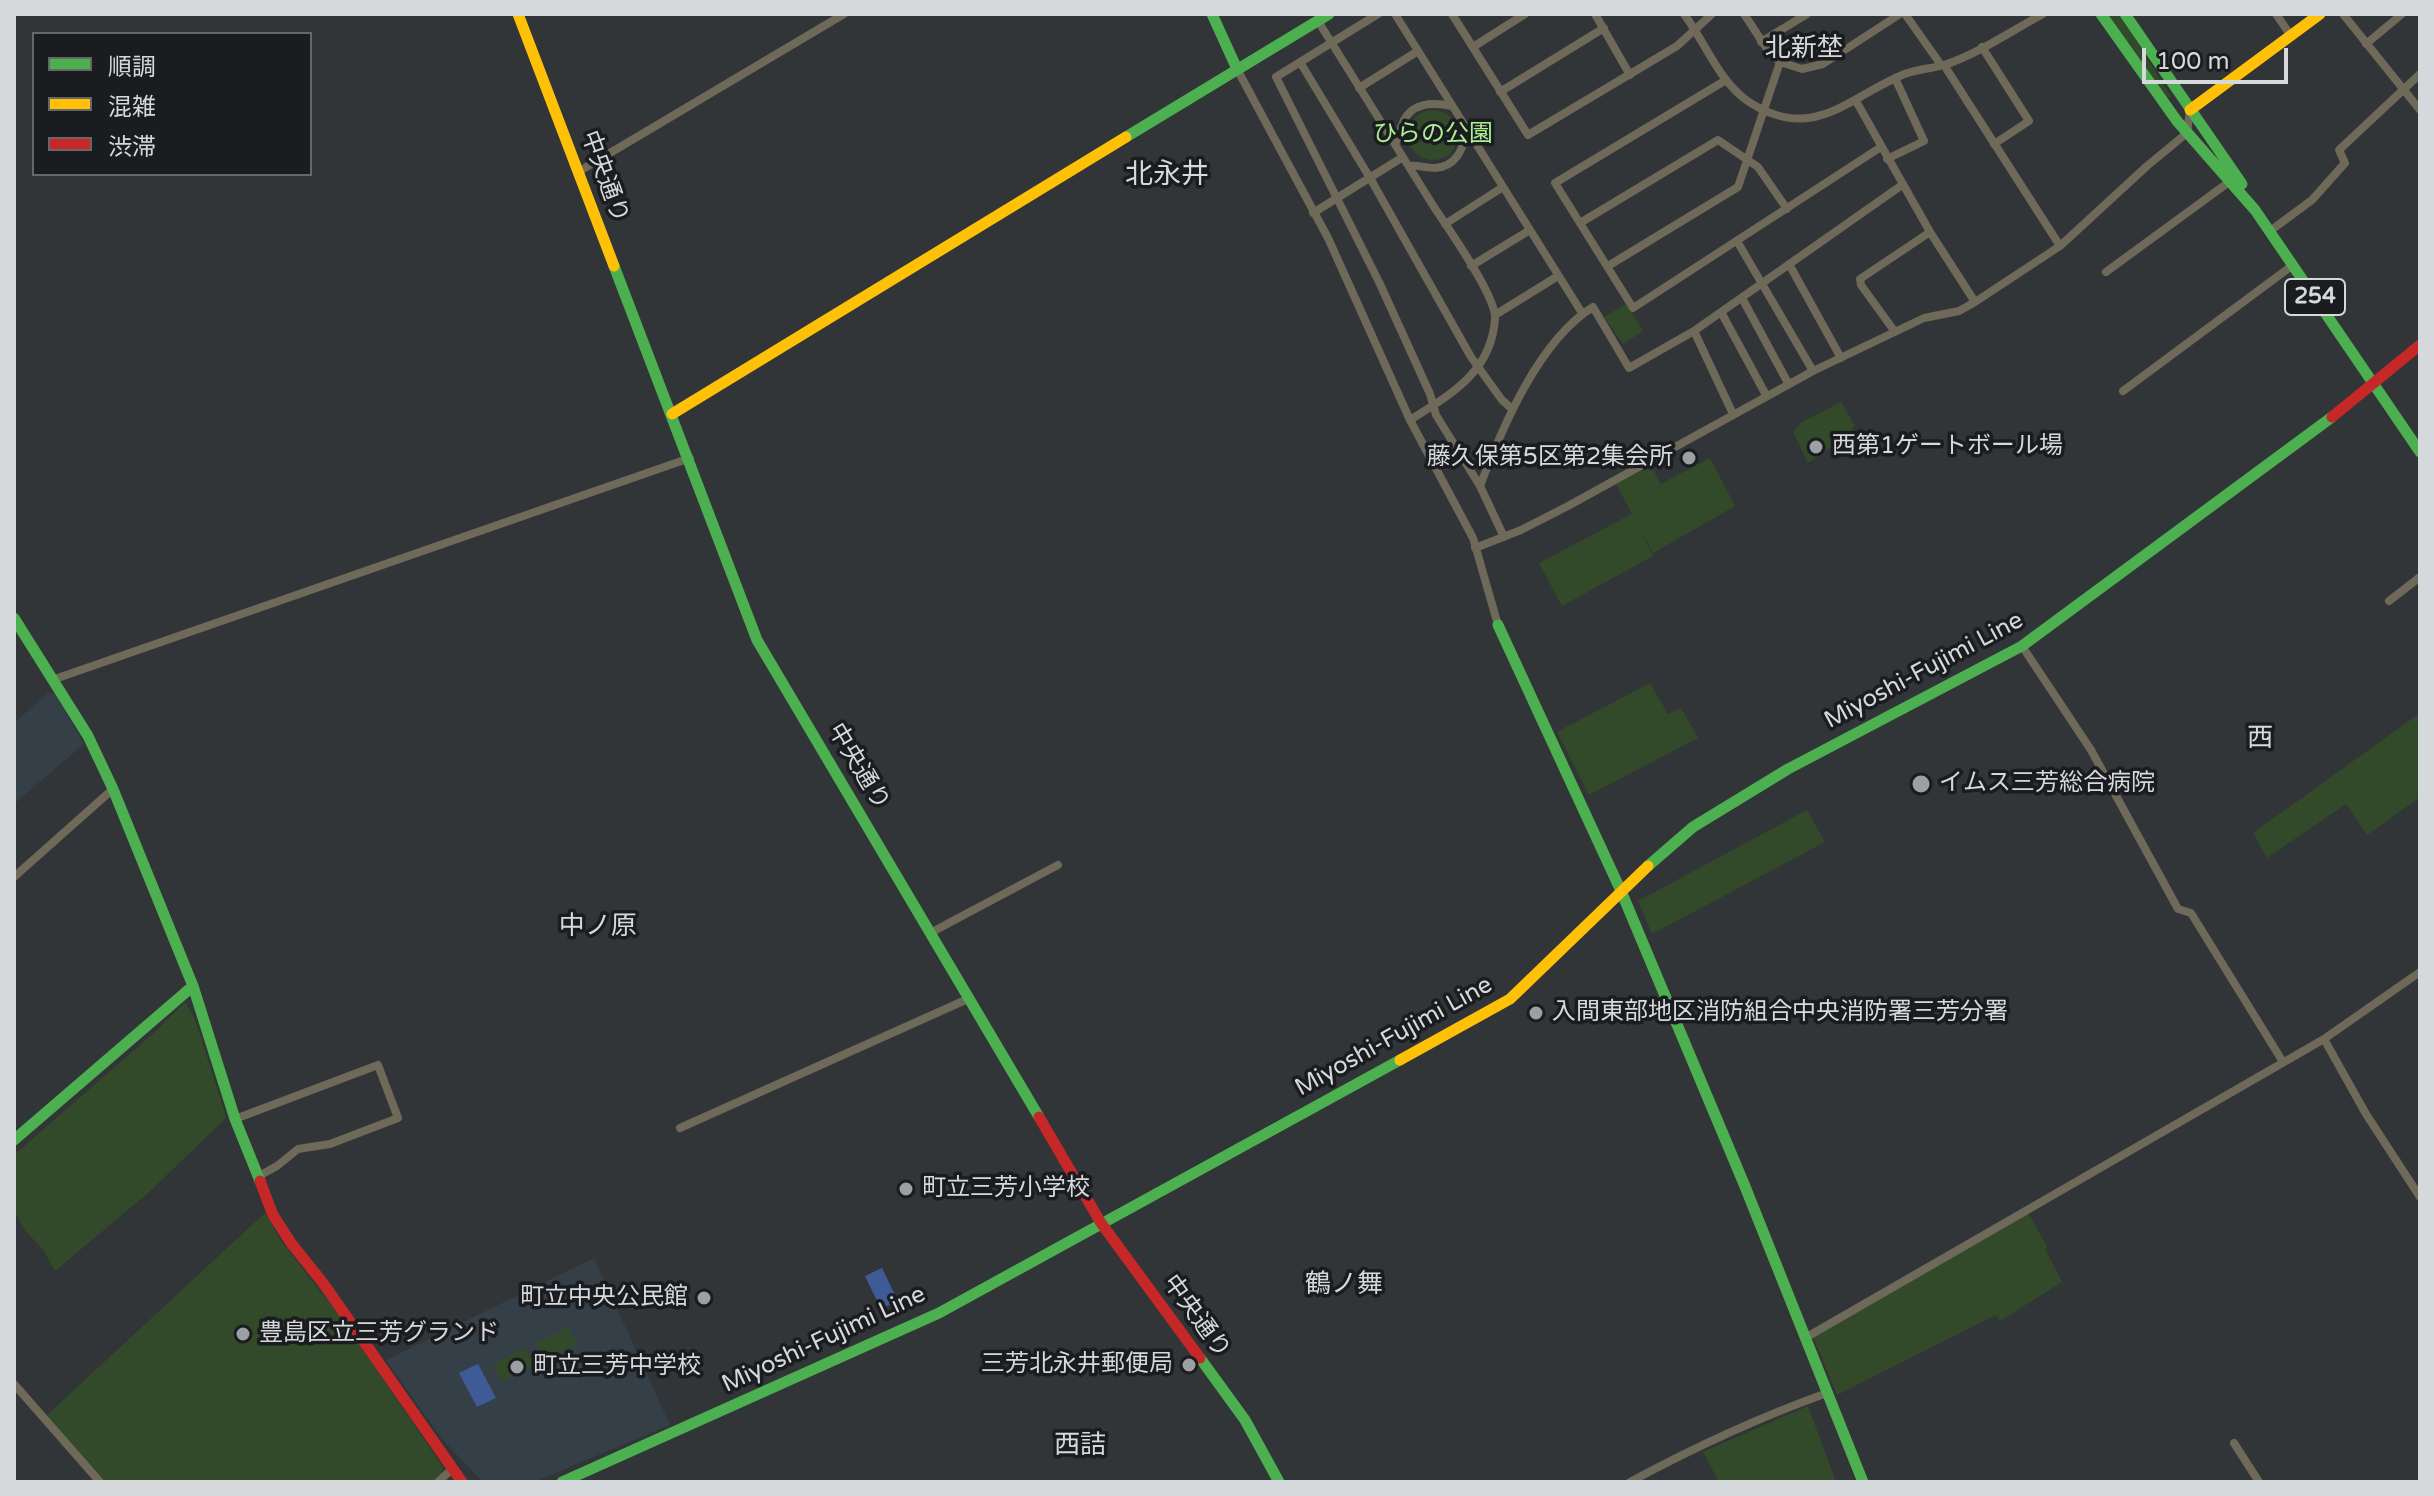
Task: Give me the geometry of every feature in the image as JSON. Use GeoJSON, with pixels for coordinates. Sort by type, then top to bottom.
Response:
{"type":"FeatureCollection","features":[{"type":"Feature","properties":{"kind":"main road","name":"中央通り"},"geometry":{"type":"LineString","coordinates":[[518,14],[757,640],[1101,1223],[1245,1420],[1279,1482]]}},
{"type":"Feature","properties":{"kind":"main road"},"geometry":{"type":"LineString","coordinates":[[672,414],[1329,14]]}},
{"type":"Feature","properties":{"kind":"main road","name":"254"},"geometry":{"type":"LineString","coordinates":[[2101,14],[2187,133],[2255,210],[2420,452]]}},
{"type":"Feature","properties":{"kind":"main road","name":"254"},"geometry":{"type":"LineString","coordinates":[[2125,14],[2242,185],[2255,210]]}},
{"type":"Feature","properties":{"kind":"main road"},"geometry":{"type":"LineString","coordinates":[[2190,110],[2320,14]]}},
{"type":"Feature","properties":{"kind":"main road"},"geometry":{"type":"LineString","coordinates":[[1216,16],[1237,69]]}},
{"type":"Feature","properties":{"kind":"main road","name":"Miyoshi-Fujimi Line"},"geometry":{"type":"LineString","coordinates":[[562,1482],[899,1332],[1510,999],[1658,856],[1693,827],[1788,769],[2022,646],[2095,595],[2374,385],[2420,345]]}},
{"type":"Feature","properties":{"kind":"main road"},"geometry":{"type":"LineString","coordinates":[[14,618],[88,736],[113,789],[193,986],[235,1119],[273,1215],[462,1482]]}},
{"type":"Feature","properties":{"kind":"main road"},"geometry":{"type":"LineString","coordinates":[[1498,625],[1621,891],[1744,1184],[1863,1482]]}},
{"type":"Feature","properties":{"kind":"main road"},"geometry":{"type":"LineString","coordinates":[[14,1140],[193,986]]}},
{"type":"Feature","properties":{"kind":"street"},"geometry":{"type":"LineString","coordinates":[[578,172],[844,14]]}},
{"type":"Feature","properties":{"kind":"street"},"geometry":{"type":"LineString","coordinates":[[1378,14],[1276,77],[1380,284],[1433,406],[1480,486],[1504,537]]}},
{"type":"Feature","properties":{"kind":"street"},"geometry":{"type":"LineString","coordinates":[[1395,14],[1582,313]]}},
{"type":"Feature","properties":{"kind":"street"},"geometry":{"type":"LineString","coordinates":[[1452,14],[1528,135],[1677,46],[1712,14]]}},
{"type":"Feature","properties":{"kind":"street"},"geometry":{"type":"LineString","coordinates":[[1473,47],[1525,14]]}},
{"type":"Feature","properties":{"kind":"street"},"geometry":{"type":"LineString","coordinates":[[1595,14],[1630,75]]}},
{"type":"Feature","properties":{"kind":"street"},"geometry":{"type":"LineString","coordinates":[[1684,14],[1739,95],[1765,111],[1786,117],[1809,118],[1831,113],[1895,78],[1943,65],[2043,14]]}},
{"type":"Feature","properties":{"kind":"street"},"geometry":{"type":"LineString","coordinates":[[1744,14],[1761,42],[1780,62],[1790,67],[1813,68],[1903,14],[1943,65],[2060,246]]}},
{"type":"Feature","properties":{"kind":"street"},"geometry":{"type":"LineString","coordinates":[[1761,42],[1807,14]]}},
{"type":"Feature","properties":{"kind":"street"},"geometry":{"type":"LineString","coordinates":[[2276,14],[2291,36]]}},
{"type":"Feature","properties":{"kind":"street"},"geometry":{"type":"LineString","coordinates":[[2343,14],[2420,110]]}},
{"type":"Feature","properties":{"kind":"street"},"geometry":{"type":"LineString","coordinates":[[2366,44],[2402,14]]}},
{"type":"Feature","properties":{"kind":"street"},"geometry":{"type":"LineString","coordinates":[[1318,21],[1471,266],[1495,315],[1488,350],[1480,367],[1467,382],[1410,420]]}},
{"type":"Feature","properties":{"kind":"street"},"geometry":{"type":"LineString","coordinates":[[1500,92],[1604,28]]}},
{"type":"Feature","properties":{"kind":"street"},"geometry":{"type":"LineString","coordinates":[[1982,47],[2029,121],[1994,144]]}},
{"type":"Feature","properties":{"kind":"street"},"geometry":{"type":"LineString","coordinates":[[1359,88],[1418,51]]}},
{"type":"Feature","properties":{"kind":"street"},"geometry":{"type":"LineString","coordinates":[[1300,62],[1471,357],[1512,409]]}},
{"type":"Feature","properties":{"kind":"street"},"geometry":{"type":"LineString","coordinates":[[1608,266],[1738,187],[1780,62]]}},
{"type":"Feature","properties":{"kind":"street"},"geometry":{"type":"LineString","coordinates":[[1237,69],[1345,275],[1410,420],[1473,538],[1498,625]]}},
{"type":"Feature","properties":{"kind":"street"},"geometry":{"type":"LineString","coordinates":[[2270,231],[2312,200],[2345,163],[2339,150],[2420,74]]}},
{"type":"Feature","properties":{"kind":"street"},"geometry":{"type":"LineString","coordinates":[[1887,159],[1924,141],[1895,78]]}},
{"type":"Feature","properties":{"kind":"street"},"geometry":{"type":"LineString","coordinates":[[1726,80],[1555,183],[1633,308],[1881,147]]}},
{"type":"Feature","properties":{"kind":"street"},"geometry":{"type":"LineString","coordinates":[[1856,101],[1902,185],[1975,302]]}},
{"type":"Feature","properties":{"kind":"street"},"geometry":{"type":"LineString","coordinates":[[1395,144],[1404,120],[1416,108],[1428,103],[1452,106]]}},
{"type":"Feature","properties":{"kind":"street"},"geometry":{"type":"LineString","coordinates":[[1475,548],[1504,537],[1600,489],[1788,383],[1924,318],[1959,311],[1975,302],[2060,246],[2187,133],[2190,110]]}},
{"type":"Feature","properties":{"kind":"street"},"geometry":{"type":"LineString","coordinates":[[1409,166],[1437,168],[1452,162],[1463,149],[1468,131]]}},
{"type":"Feature","properties":{"kind":"street"},"geometry":{"type":"LineString","coordinates":[[1580,223],[1718,140],[1748,159],[1765,176],[1787,209]]}},
{"type":"Feature","properties":{"kind":"street"},"geometry":{"type":"LineString","coordinates":[[1313,213],[1403,157]]}},
{"type":"Feature","properties":{"kind":"street"},"geometry":{"type":"LineString","coordinates":[[2106,272],[2229,182]]}},
{"type":"Feature","properties":{"kind":"street"},"geometry":{"type":"LineString","coordinates":[[1480,486],[1512,409],[1536,367],[1582,313],[1593,307],[1629,368],[1694,331],[1902,185]]}},
{"type":"Feature","properties":{"kind":"street"},"geometry":{"type":"LineString","coordinates":[[1445,224],[1503,187]]}},
{"type":"Feature","properties":{"kind":"street"},"geometry":{"type":"LineString","coordinates":[[1471,266],[1530,230]]}},
{"type":"Feature","properties":{"kind":"street"},"geometry":{"type":"LineString","coordinates":[[1895,332],[1861,285],[1860,279],[1930,232]]}},
{"type":"Feature","properties":{"kind":"street"},"geometry":{"type":"LineString","coordinates":[[1737,241],[1764,282],[1813,371]]}},
{"type":"Feature","properties":{"kind":"street"},"geometry":{"type":"LineString","coordinates":[[1789,264],[1841,358]]}},
{"type":"Feature","properties":{"kind":"street"},"geometry":{"type":"LineString","coordinates":[[2123,391],[2293,265]]}},
{"type":"Feature","properties":{"kind":"street"},"geometry":{"type":"LineString","coordinates":[[1495,315],[1558,276]]}},
{"type":"Feature","properties":{"kind":"street"},"geometry":{"type":"LineString","coordinates":[[1742,298],[1788,383]]}},
{"type":"Feature","properties":{"kind":"street"},"geometry":{"type":"LineString","coordinates":[[1721,312],[1766,395]]}},
{"type":"Feature","properties":{"kind":"street"},"geometry":{"type":"LineString","coordinates":[[1694,331],[1733,414]]}},
{"type":"Feature","properties":{"kind":"street"},"geometry":{"type":"LineString","coordinates":[[52,680],[690,458]]}},
{"type":"Feature","properties":{"kind":"street"},"geometry":{"type":"LineString","coordinates":[[2389,601],[2420,577]]}},
{"type":"Feature","properties":{"kind":"street"},"geometry":{"type":"LineString","coordinates":[[2022,646],[2091,750],[2178,909],[2191,913],[2283,1062]]}},
{"type":"Feature","properties":{"kind":"street"},"geometry":{"type":"LineString","coordinates":[[14,877],[113,789]]}},
{"type":"Feature","properties":{"kind":"street"},"geometry":{"type":"LineString","coordinates":[[932,932],[1058,865]]}},
{"type":"Feature","properties":{"kind":"street"},"geometry":{"type":"LineString","coordinates":[[1805,1338],[2324,1039],[2420,972]]}},
{"type":"Feature","properties":{"kind":"street"},"geometry":{"type":"LineString","coordinates":[[680,1128],[970,998]]}},
{"type":"Feature","properties":{"kind":"street"},"geometry":{"type":"LineString","coordinates":[[2324,1039],[2366,1114],[2420,1197]]}},
{"type":"Feature","properties":{"kind":"street"},"geometry":{"type":"LineString","coordinates":[[235,1119],[378,1065],[398,1118],[330,1144],[307,1145],[257,1177]]}},
{"type":"Feature","properties":{"kind":"street"},"geometry":{"type":"LineString","coordinates":[[14,1384],[100,1482]]}},
{"type":"Feature","properties":{"kind":"street"},"geometry":{"type":"LineString","coordinates":[[1630,1482],[1680,1456],[1827,1393]]}},
{"type":"Feature","properties":{"kind":"street"},"geometry":{"type":"LineString","coordinates":[[2234,1443],[2259,1482]]}},
{"type":"Feature","properties":{"kind":"street"},"geometry":{"type":"LineString","coordinates":[[438,1482],[452,1469]]}},
{"type":"Feature","properties":{"kind":"shaded area"},"geometry":{"type":"Polygon","coordinates":[[[48,693],[55,694],[84,744],[14,804],[14,723],[48,693]]]}},
{"type":"Feature","properties":{"kind":"shaded area","name":"町立三芳中学校"},"geometry":{"type":"Polygon","coordinates":[[[594,1258],[670,1425],[534,1482],[483,1482],[441,1438],[386,1360],[594,1258]]]}},
{"type":"Feature","properties":{"kind":"green space"},"geometry":{"type":"Polygon","coordinates":[[[2105,14],[2120,14],[2171,97],[2168,99],[2105,14]]]}},
{"type":"Feature","properties":{"kind":"green space","name":"ひらの公園"},"geometry":{"type":"Polygon","coordinates":[[[1433,110],[1451,117],[1458,135],[1451,153],[1433,160],[1415,153],[1408,135],[1415,117],[1433,110]]]}},
{"type":"Feature","properties":{"kind":"green space"},"geometry":{"type":"Polygon","coordinates":[[[1626,304],[1643,331],[1623,344],[1604,317],[1626,304]]]}},
{"type":"Feature","properties":{"kind":"green space","name":"西第1ゲートボール場"},"geometry":{"type":"Polygon","coordinates":[[[1841,402],[1855,426],[1852,428],[1854,432],[1808,463],[1793,432],[1802,422],[1841,402]]]}},
{"type":"Feature","properties":{"kind":"green space"},"geometry":{"type":"Polygon","coordinates":[[[1710,458],[1735,506],[1653,553],[1638,525],[1653,556],[1562,606],[1539,563],[1632,514],[1616,484],[1651,466],[1661,484],[1710,458]]]}},
{"type":"Feature","properties":{"kind":"green space"},"geometry":{"type":"Polygon","coordinates":[[[1650,683],[1668,714],[1681,708],[1698,738],[1589,795],[1557,732],[1650,683]]]}},
{"type":"Feature","properties":{"kind":"green space"},"geometry":{"type":"Polygon","coordinates":[[[2420,713],[2420,797],[2367,835],[2346,804],[2267,858],[2253,833],[2420,713]]]}},
{"type":"Feature","properties":{"kind":"green space"},"geometry":{"type":"Polygon","coordinates":[[[1807,810],[1825,842],[1652,934],[1638,901],[1807,810]]]}},
{"type":"Feature","properties":{"kind":"green space"},"geometry":{"type":"Polygon","coordinates":[[[185,1002],[195,1019],[226,1116],[149,1192],[55,1271],[14,1211],[14,1155],[185,1002]]]}},
{"type":"Feature","properties":{"kind":"green space","name":"豊島区立三芳グランド"},"geometry":{"type":"Polygon","coordinates":[[[265,1213],[281,1241],[339,1315],[443,1467],[442,1473],[433,1482],[104,1482],[47,1415],[265,1213]]]}},
{"type":"Feature","properties":{"kind":"green space"},"geometry":{"type":"Polygon","coordinates":[[[2028,1213],[2047,1246],[2045,1249],[2062,1282],[2000,1321],[1996,1315],[1837,1395],[1813,1337],[2028,1213]]]}},
{"type":"Feature","properties":{"kind":"green space"},"geometry":{"type":"Polygon","coordinates":[[[568,1327],[577,1344],[545,1361],[536,1343],[568,1327]]]}},
{"type":"Feature","properties":{"kind":"green space"},"geometry":{"type":"Polygon","coordinates":[[[525,1348],[534,1366],[502,1382],[493,1365],[525,1348]]]}},
{"type":"Feature","properties":{"kind":"green space"},"geometry":{"type":"Polygon","coordinates":[[[1808,1406],[1836,1482],[1719,1482],[1703,1452],[1808,1406]]]}},
{"type":"Feature","properties":{"kind":"water"},"geometry":{"type":"Polygon","coordinates":[[[882,1268],[898,1301],[881,1309],[865,1276],[882,1268]]]}},
{"type":"Feature","properties":{"kind":"water"},"geometry":{"type":"Polygon","coordinates":[[[478,1364],[496,1398],[477,1407],[459,1373],[478,1364]]]}},
{"type":"Feature","properties":{"kind":"traffic: fast"},"geometry":{"type":"LineString","coordinates":[[1212,14],[1237,69]]}},
{"type":"Feature","properties":{"kind":"traffic: fast"},"geometry":{"type":"LineString","coordinates":[[1126,137],[1329,14]]}},
{"type":"Feature","properties":{"kind":"traffic: fast"},"geometry":{"type":"LineString","coordinates":[[2101,14],[2177,121],[2255,210],[2420,452]]}},
{"type":"Feature","properties":{"kind":"traffic: fast"},"geometry":{"type":"LineString","coordinates":[[2125,14],[2242,184]]}},
{"type":"Feature","properties":{"kind":"traffic: fast"},"geometry":{"type":"LineString","coordinates":[[614,266],[757,640],[1039,1117]]}},
{"type":"Feature","properties":{"kind":"traffic: fast"},"geometry":{"type":"LineString","coordinates":[[1648,866],[1693,827],[1788,769],[2022,646],[2332,417]]}},
{"type":"Feature","properties":{"kind":"traffic: fast"},"geometry":{"type":"LineString","coordinates":[[14,618],[88,736],[113,789],[193,986],[235,1119],[260,1181]]}},
{"type":"Feature","properties":{"kind":"traffic: fast"},"geometry":{"type":"LineString","coordinates":[[1498,625],[1621,891],[1744,1184],[1863,1482]]}},
{"type":"Feature","properties":{"kind":"traffic: fast"},"geometry":{"type":"LineString","coordinates":[[14,1140],[193,986]]}},
{"type":"Feature","properties":{"kind":"traffic: fast"},"geometry":{"type":"LineString","coordinates":[[562,1482],[939,1313],[1400,1060]]}},
{"type":"Feature","properties":{"kind":"traffic: fast"},"geometry":{"type":"LineString","coordinates":[[1200,1358],[1245,1420],[1279,1482]]}},
{"type":"Feature","properties":{"kind":"traffic: slow"},"geometry":{"type":"LineString","coordinates":[[518,14],[614,266]]}},
{"type":"Feature","properties":{"kind":"traffic: slow"},"geometry":{"type":"LineString","coordinates":[[2190,110],[2320,14]]}},
{"type":"Feature","properties":{"kind":"traffic: slow"},"geometry":{"type":"LineString","coordinates":[[672,414],[1126,137]]}},
{"type":"Feature","properties":{"kind":"traffic: slow"},"geometry":{"type":"LineString","coordinates":[[1400,1060],[1510,999],[1648,866]]}},
{"type":"Feature","properties":{"kind":"traffic: jam"},"geometry":{"type":"LineString","coordinates":[[2332,417],[2420,345]]}},
{"type":"Feature","properties":{"kind":"traffic: jam"},"geometry":{"type":"LineString","coordinates":[[1039,1117],[1101,1223],[1200,1358]]}},
{"type":"Feature","properties":{"kind":"traffic: jam"},"geometry":{"type":"LineString","coordinates":[[260,1181],[273,1215],[291,1243],[323,1283],[462,1482]]}},
{"type":"Feature","properties":{"kind":"place","name":"西第1ゲートボール場"},"geometry":{"type":"Point","coordinates":[1816,447]}},
{"type":"Feature","properties":{"kind":"place","name":"藤久保第5区第2集会所"},"geometry":{"type":"Point","coordinates":[1689,458]}},
{"type":"Feature","properties":{"kind":"place","name":"イムス三芳総合病院"},"geometry":{"type":"Point","coordinates":[1921,784]}},
{"type":"Feature","properties":{"kind":"place","name":"入間東部地区消防組合中央消防署三芳分署"},"geometry":{"type":"Point","coordinates":[1536,1013]}},
{"type":"Feature","properties":{"kind":"place","name":"町立三芳小学校"},"geometry":{"type":"Point","coordinates":[906,1189]}},
{"type":"Feature","properties":{"kind":"place","name":"町立中央公民館"},"geometry":{"type":"Point","coordinates":[704,1298]}},
{"type":"Feature","properties":{"kind":"place","name":"豊島区立三芳グランド"},"geometry":{"type":"Point","coordinates":[243,1334]}},
{"type":"Feature","properties":{"kind":"place","name":"三芳北永井郵便局"},"geometry":{"type":"Point","coordinates":[1189,1365]}},
{"type":"Feature","properties":{"kind":"place","name":"町立三芳中学校"},"geometry":{"type":"Point","coordinates":[517,1367]}},
{"type":"Feature","properties":{"kind":"district","name":"北新埜"},"geometry":{"type":"Point","coordinates":[1804,49]}},
{"type":"Feature","properties":{"kind":"district","name":"北永井"},"geometry":{"type":"Point","coordinates":[1167,176]}},
{"type":"Feature","properties":{"kind":"district","name":"西"},"geometry":{"type":"Point","coordinates":[2260,739]}},
{"type":"Feature","properties":{"kind":"district","name":"中ノ原"},"geometry":{"type":"Point","coordinates":[598,927]}},
{"type":"Feature","properties":{"kind":"district","name":"鶴ノ舞"},"geometry":{"type":"Point","coordinates":[1344,1285]}},
{"type":"Feature","properties":{"kind":"district","name":"西詰"},"geometry":{"type":"Point","coordinates":[1080,1446]}}]}
